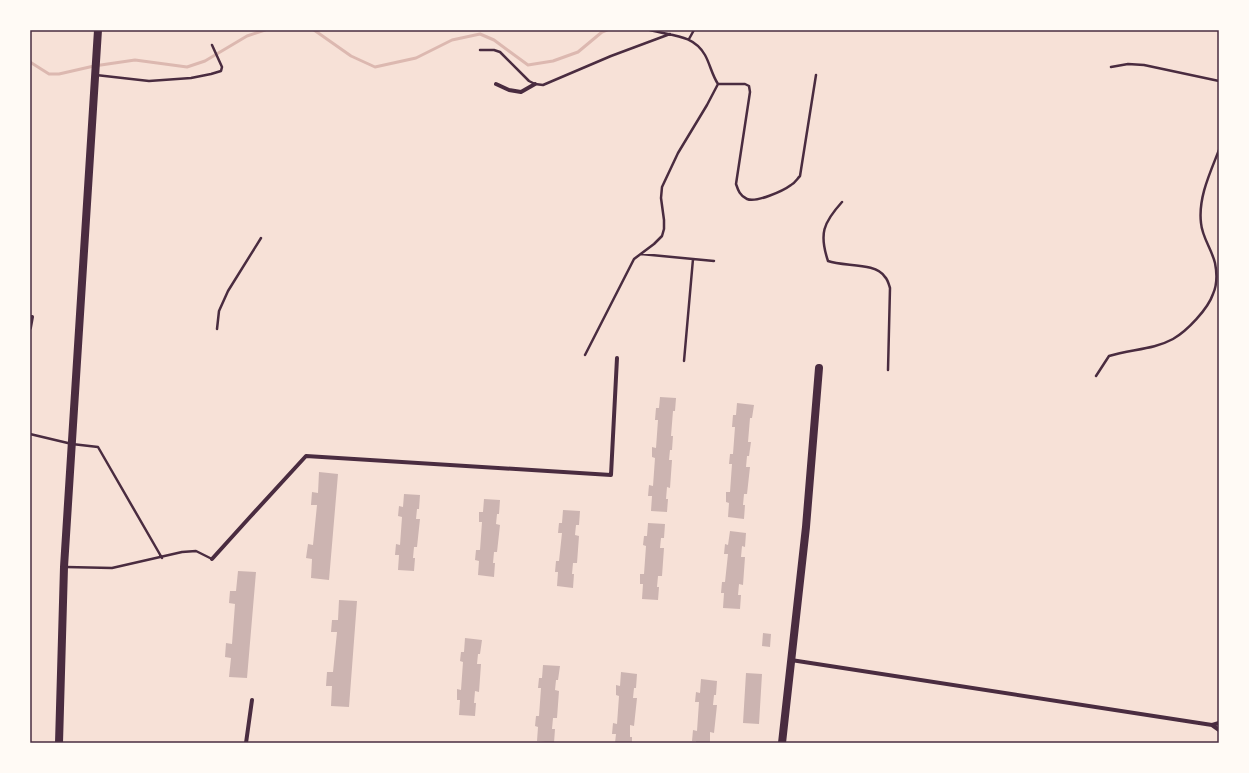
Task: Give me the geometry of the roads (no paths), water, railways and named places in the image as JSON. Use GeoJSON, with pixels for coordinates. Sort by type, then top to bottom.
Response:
{"type":"FeatureCollection","features":[{"type":"Feature","properties":{"kind":"main road"},"geometry":{"type":"LineString","coordinates":[[58,743],[64,567],[98,30]]}},
{"type":"Feature","properties":{"kind":"main road"},"geometry":{"type":"LineString","coordinates":[[782,743],[806,527],[819,368]]}},
{"type":"Feature","properties":{"kind":"street"},"geometry":{"type":"LineString","coordinates":[[496,84],[509,90],[521,92],[535,84]]}},
{"type":"Feature","properties":{"kind":"street"},"geometry":{"type":"LineString","coordinates":[[30,328],[32,317]]}},
{"type":"Feature","properties":{"kind":"street"},"geometry":{"type":"LineString","coordinates":[[212,560],[306,456],[611,475],[617,358]]}},
{"type":"Feature","properties":{"kind":"street"},"geometry":{"type":"LineString","coordinates":[[791,660],[1212,725],[1219,723]]}},
{"type":"Feature","properties":{"kind":"street"},"geometry":{"type":"LineString","coordinates":[[246,743],[252,700]]}},
{"type":"Feature","properties":{"kind":"street"},"geometry":{"type":"LineString","coordinates":[[1212,725],[1219,730]]}},
{"type":"Feature","properties":{"kind":"lane"},"geometry":{"type":"LineString","coordinates":[[650,30],[689,39],[698,45],[704,54],[718,84]]}},
{"type":"Feature","properties":{"kind":"lane"},"geometry":{"type":"LineString","coordinates":[[689,39],[694,30]]}},
{"type":"Feature","properties":{"kind":"lane"},"geometry":{"type":"LineString","coordinates":[[480,50],[494,50],[500,52],[529,81],[535,84],[543,85],[611,56],[671,34]]}},
{"type":"Feature","properties":{"kind":"lane"},"geometry":{"type":"LineString","coordinates":[[96,74],[149,81],[191,78],[211,74],[220,71],[222,67],[213,46]]}},
{"type":"Feature","properties":{"kind":"lane"},"geometry":{"type":"LineString","coordinates":[[1111,67],[1128,64],[1144,65],[1219,81]]}},
{"type":"Feature","properties":{"kind":"lane"},"geometry":{"type":"LineString","coordinates":[[718,84],[745,84],[749,86],[750,92],[736,184],[741,195],[752,200],[759,199],[790,186],[800,176],[816,75]]}},
{"type":"Feature","properties":{"kind":"lane"},"geometry":{"type":"LineString","coordinates":[[586,355],[634,259],[662,236],[664,220],[661,198],[662,187],[678,153],[718,84]]}},
{"type":"Feature","properties":{"kind":"lane"},"geometry":{"type":"LineString","coordinates":[[1096,376],[1109,356],[1154,347],[1174,338],[1194,322],[1213,294],[1216,280],[1215,264],[1201,225],[1200,214],[1202,199],[1219,150]]}},
{"type":"Feature","properties":{"kind":"lane"},"geometry":{"type":"LineString","coordinates":[[842,202],[830,215],[825,227],[823,245],[828,261],[835,264],[872,267],[880,271],[885,276],[890,288],[888,370]]}},
{"type":"Feature","properties":{"kind":"lane"},"geometry":{"type":"LineString","coordinates":[[217,329],[220,310],[228,291],[261,238]]}},
{"type":"Feature","properties":{"kind":"lane"},"geometry":{"type":"LineString","coordinates":[[641,254],[714,261]]}},
{"type":"Feature","properties":{"kind":"lane"},"geometry":{"type":"LineString","coordinates":[[684,361],[694,259]]}},
{"type":"Feature","properties":{"kind":"lane"},"geometry":{"type":"LineString","coordinates":[[30,434],[72,444],[98,447],[162,558]]}},
{"type":"Feature","properties":{"kind":"lane"},"geometry":{"type":"LineString","coordinates":[[64,567],[112,568],[162,558],[182,552],[196,551],[212,560]]}},
{"type":"Feature","properties":{"kind":"waterway"},"geometry":{"type":"LineString","coordinates":[[30,62],[49,74],[59,74],[94,66],[135,60],[187,67],[205,61],[247,36],[265,30]]}},
{"type":"Feature","properties":{"kind":"waterway"},"geometry":{"type":"LineString","coordinates":[[314,30],[351,56],[375,67],[416,58],[452,40],[480,34],[494,40],[528,65],[553,61],[578,52],[602,32],[607,30]]}}]}
